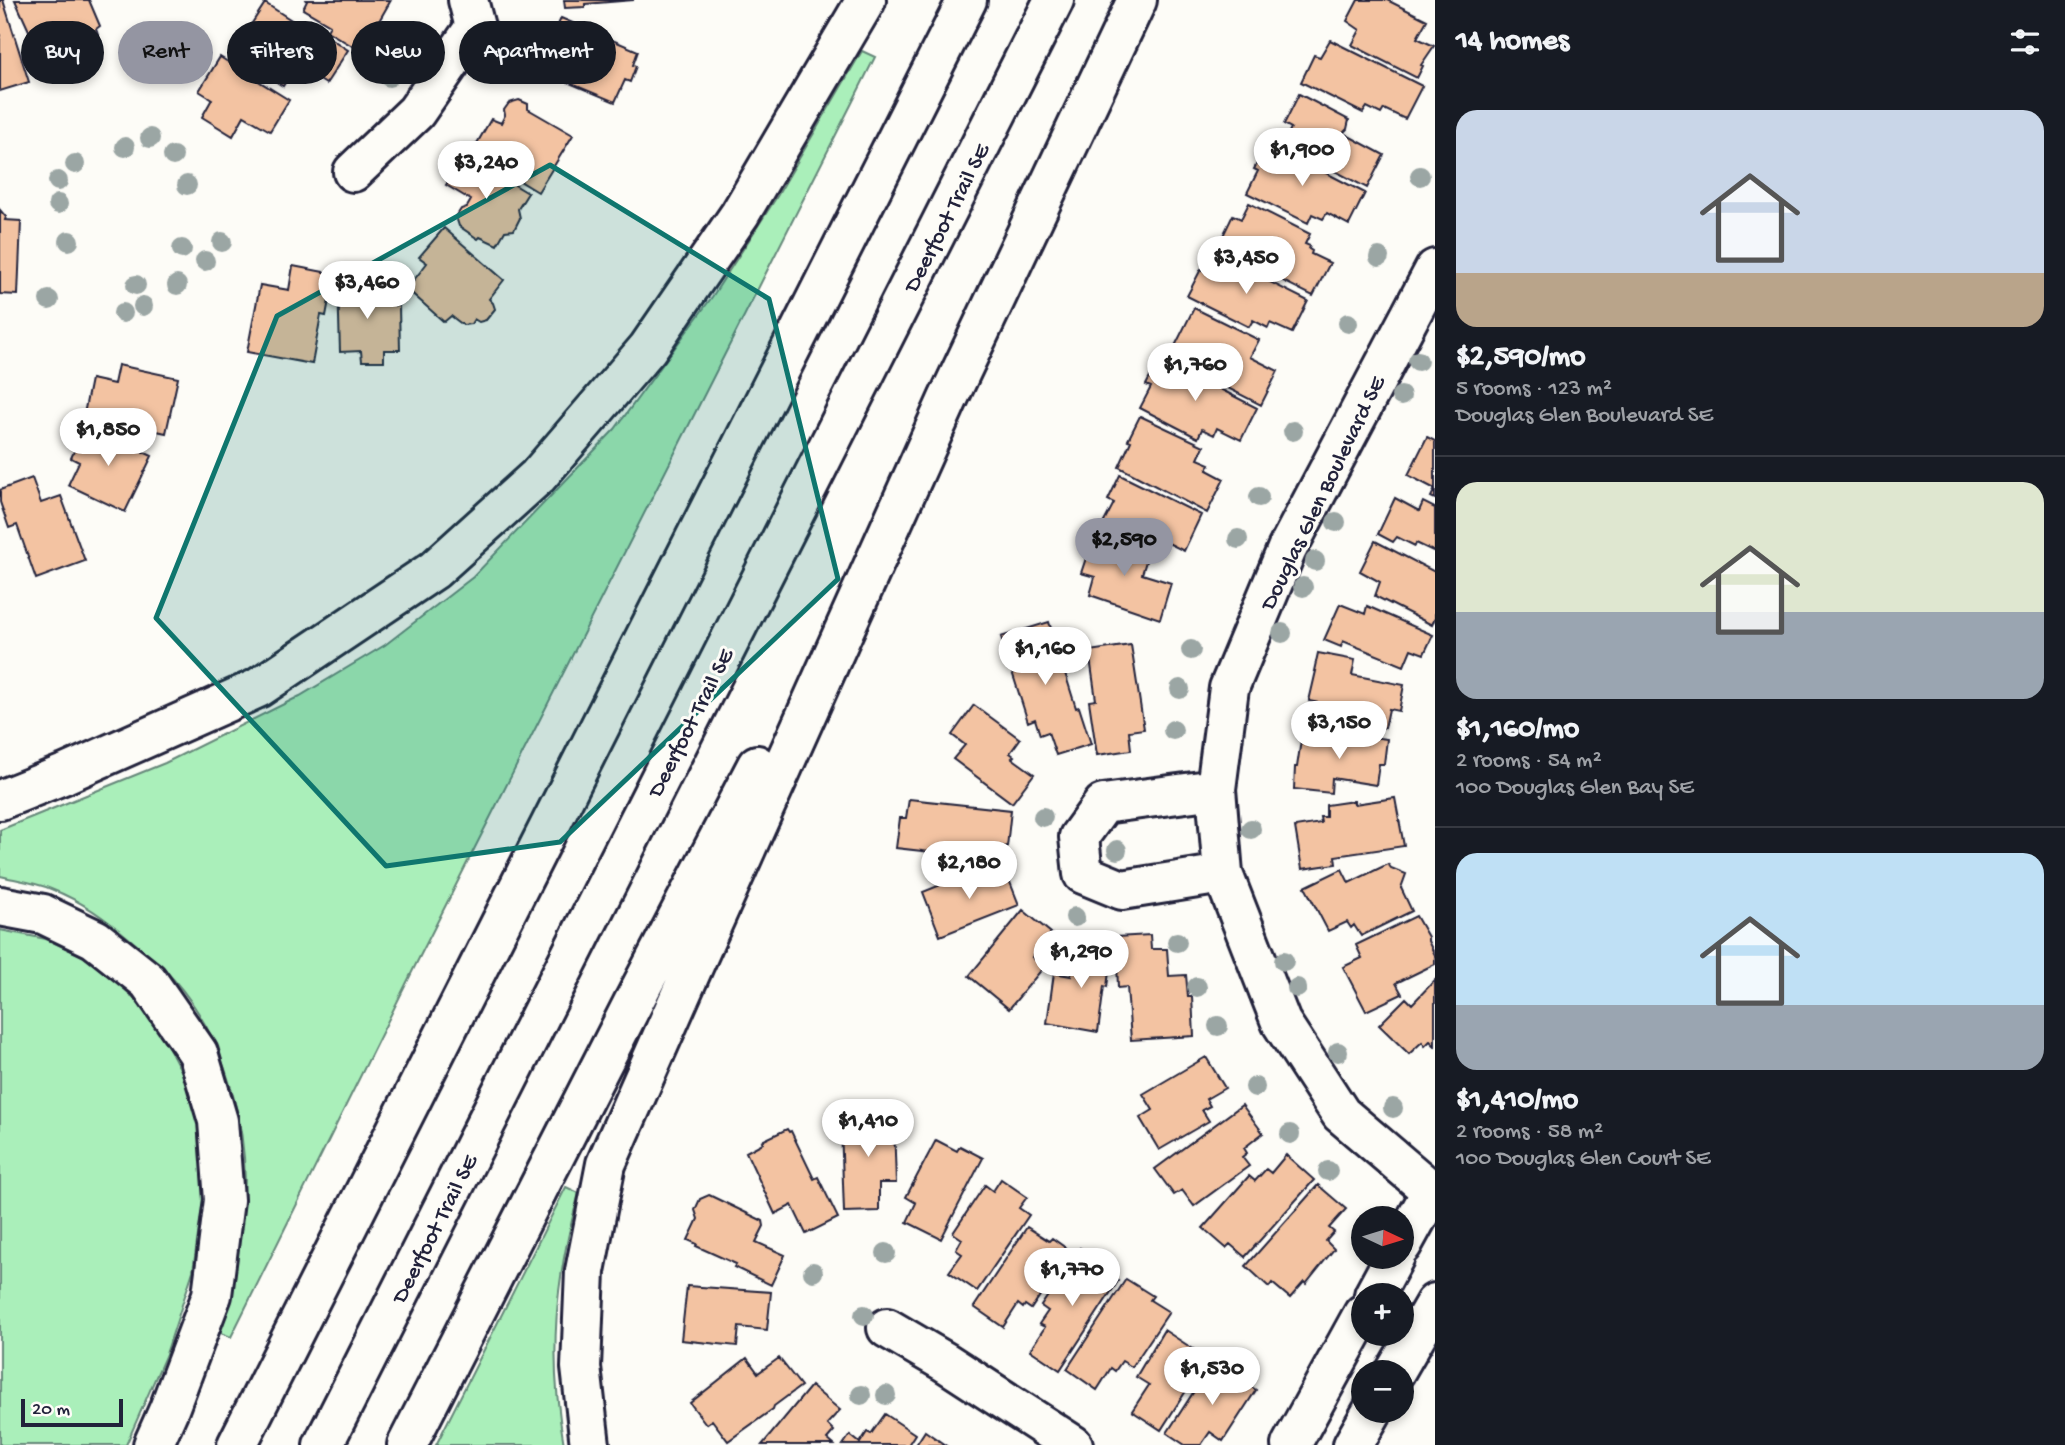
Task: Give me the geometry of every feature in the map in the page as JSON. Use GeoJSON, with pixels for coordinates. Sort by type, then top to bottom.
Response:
{"type":"FeatureCollection","features":[{"type":"Feature","properties":{"kind":"main road"},"geometry":{"type":"LineString","coordinates":[[353,172],[416,112],[475,27],[468,0]]}},
{"type":"Feature","properties":{"kind":"main road"},"geometry":{"type":"LineString","coordinates":[[0,800],[258,688],[434,570],[538,476],[648,348],[740,214],[866,0]]}},
{"type":"Feature","properties":{"kind":"main road"},"geometry":{"type":"LineString","coordinates":[[237,1445],[967,0]]}},
{"type":"Feature","properties":{"kind":"main road","name":"Deerfoot Trail SE"},"geometry":{"type":"LineString","coordinates":[[323,1445],[1054,0]]}},
{"type":"Feature","properties":{"kind":"main road"},"geometry":{"type":"LineString","coordinates":[[590,1445],[581,1367],[585,1271],[607,1164],[948,399],[1137,0]]}},
{"type":"Feature","properties":{"kind":"main road","name":"Douglas Glen Boulevard SE"},"geometry":{"type":"LineString","coordinates":[[1433,1193],[1341,1114],[1281,1022],[1223,874],[1216,789],[1229,688],[1287,549],[1435,269]]}},
{"type":"Feature","properties":{"kind":"main road"},"geometry":{"type":"LineString","coordinates":[[407,1445],[633,1003],[948,399]]}},
{"type":"Feature","properties":{"kind":"main road"},"geometry":{"type":"LineString","coordinates":[[1216,789],[1103,804],[1079,837],[1083,874],[1122,890],[1223,874]]}},
{"type":"Feature","properties":{"kind":"main road"},"geometry":{"type":"LineString","coordinates":[[0,906],[43,914],[95,939],[148,981],[198,1053],[218,1121],[224,1200],[212,1295],[153,1445]]}},
{"type":"Feature","properties":{"kind":"main road"},"geometry":{"type":"LineString","coordinates":[[1414,1225],[1433,1193]]}},
{"type":"Feature","properties":{"kind":"main road"},"geometry":{"type":"LineString","coordinates":[[1402,1360],[1435,1303]]}},
{"type":"Feature","properties":{"kind":"main road"},"geometry":{"type":"LineString","coordinates":[[887,1328],[945,1362],[1073,1445]]}},
{"type":"Feature","properties":{"kind":"main road"},"geometry":{"type":"LineString","coordinates":[[1291,1445],[1351,1336]]}},
{"type":"Feature","properties":{"kind":"main road"},"geometry":{"type":"LineString","coordinates":[[1353,1445],[1366,1423]]}},
{"type":"Feature","properties":{"kind":"highlighted area"},"geometry":{"type":"Polygon","coordinates":[[[550,165],[769,299],[838,579],[560,842],[386,866],[156,618],[277,316],[550,165]]]}},
{"type":"Feature","properties":{"kind":"green space"},"geometry":{"type":"Polygon","coordinates":[[[862,51],[875,57],[853,101],[415,966],[231,1337],[218,1332],[239,1243],[245,1183],[239,1120],[221,1059],[208,1030],[174,980],[122,932],[73,899],[39,885],[0,876],[0,830],[165,763],[300,696],[385,645],[473,577],[615,429],[712,297],[776,198],[862,51]]]}},
{"type":"Feature","properties":{"kind":"green space"},"geometry":{"type":"Polygon","coordinates":[[[0,930],[46,939],[81,955],[120,984],[154,1020],[185,1078],[201,1133],[204,1192],[193,1271],[166,1354],[126,1445],[0,1445],[0,930]]]}},
{"type":"Feature","properties":{"kind":"green space"},"geometry":{"type":"Polygon","coordinates":[[[566,1187],[579,1193],[559,1287],[555,1349],[564,1445],[436,1445],[566,1187]]]}},
{"type":"Feature","properties":{"kind":"building"},"geometry":{"type":"Polygon","coordinates":[[[0,0],[3,0],[21,57],[23,84],[0,91],[0,0]]]}},
{"type":"Feature","properties":{"kind":"building"},"geometry":{"type":"Polygon","coordinates":[[[15,0],[89,0],[98,21],[25,21],[15,0]]]}},
{"type":"Feature","properties":{"kind":"building"},"geometry":{"type":"Polygon","coordinates":[[[305,0],[391,0],[379,21],[351,21],[351,45],[337,37],[337,21],[323,21],[303,9],[307,1],[305,0]]]}},
{"type":"Feature","properties":{"kind":"building"},"geometry":{"type":"Polygon","coordinates":[[[564,0],[634,0],[565,8],[564,0]]]}},
{"type":"Feature","properties":{"kind":"building"},"geometry":{"type":"Polygon","coordinates":[[[1358,0],[1387,0],[1427,20],[1417,38],[1434,46],[1421,65],[1423,66],[1417,78],[1352,45],[1360,30],[1347,21],[1358,0]]]}},
{"type":"Feature","properties":{"kind":"building"},"geometry":{"type":"Polygon","coordinates":[[[265,3],[293,21],[253,21],[265,3]]]}},
{"type":"Feature","properties":{"kind":"building"},"geometry":{"type":"Polygon","coordinates":[[[1330,40],[1422,86],[1405,119],[1384,109],[1381,114],[1367,107],[1363,113],[1301,82],[1314,55],[1320,57],[1330,40]]]}},
{"type":"Feature","properties":{"kind":"building"},"geometry":{"type":"Polygon","coordinates":[[[616,42],[638,51],[630,82],[625,80],[615,102],[572,84],[616,84],[616,42]]]}},
{"type":"Feature","properties":{"kind":"building"},"geometry":{"type":"Polygon","coordinates":[[[337,43],[348,50],[337,67],[337,43]]]}},
{"type":"Feature","properties":{"kind":"building"},"geometry":{"type":"Polygon","coordinates":[[[220,57],[227,61],[227,84],[263,84],[289,100],[270,131],[244,116],[233,136],[202,117],[212,99],[199,91],[203,84],[213,84],[213,68],[220,57]]]}},
{"type":"Feature","properties":{"kind":"building"},"geometry":{"type":"Polygon","coordinates":[[[1299,94],[1349,120],[1343,133],[1384,155],[1367,188],[1284,142],[1291,128],[1284,124],[1299,94]]]}},
{"type":"Feature","properties":{"kind":"building"},"geometry":{"type":"Polygon","coordinates":[[[519,100],[528,104],[528,109],[573,135],[538,192],[472,152],[491,119],[501,123],[509,103],[519,100]]]}},
{"type":"Feature","properties":{"kind":"building"},"geometry":{"type":"Polygon","coordinates":[[[1268,143],[1365,193],[1349,225],[1327,213],[1323,219],[1312,214],[1308,223],[1247,193],[1258,171],[1254,169],[1268,143]]]}},
{"type":"Feature","properties":{"kind":"building"},"geometry":{"type":"Polygon","coordinates":[[[465,155],[528,193],[518,209],[520,218],[514,230],[505,231],[497,245],[480,237],[478,239],[459,226],[456,217],[471,200],[446,185],[465,155]]]}},
{"type":"Feature","properties":{"kind":"building"},"geometry":{"type":"Polygon","coordinates":[[[1249,203],[1310,234],[1305,244],[1310,246],[1311,254],[1330,263],[1313,296],[1217,248],[1233,215],[1241,219],[1249,203]]]}},
{"type":"Feature","properties":{"kind":"building"},"geometry":{"type":"Polygon","coordinates":[[[0,210],[6,217],[5,220],[21,221],[18,295],[0,294],[0,210]]]}},
{"type":"Feature","properties":{"kind":"building"},"geometry":{"type":"Polygon","coordinates":[[[444,228],[504,280],[489,299],[495,309],[486,320],[479,322],[474,319],[471,324],[463,325],[451,316],[444,322],[407,289],[427,263],[419,257],[444,228]]]}},
{"type":"Feature","properties":{"kind":"building"},"geometry":{"type":"Polygon","coordinates":[[[1216,255],[1308,301],[1292,333],[1270,323],[1268,328],[1253,320],[1249,327],[1187,296],[1201,269],[1207,272],[1216,255]]]}},
{"type":"Feature","properties":{"kind":"building"},"geometry":{"type":"Polygon","coordinates":[[[293,266],[334,274],[326,316],[321,315],[312,364],[247,352],[260,285],[289,290],[293,266]]]}},
{"type":"Feature","properties":{"kind":"building"},"geometry":{"type":"Polygon","coordinates":[[[374,280],[374,303],[394,303],[399,306],[400,350],[384,350],[384,361],[362,361],[361,351],[340,352],[338,281],[374,280]]]}},
{"type":"Feature","properties":{"kind":"building"},"geometry":{"type":"Polygon","coordinates":[[[1194,308],[1259,340],[1250,357],[1278,371],[1261,405],[1169,358],[1194,308]]]}},
{"type":"Feature","properties":{"kind":"building"},"geometry":{"type":"Polygon","coordinates":[[[1160,358],[1257,408],[1241,440],[1217,428],[1214,435],[1202,429],[1198,438],[1140,408],[1151,387],[1146,385],[1160,358]]]}},
{"type":"Feature","properties":{"kind":"building"},"geometry":{"type":"Polygon","coordinates":[[[118,365],[178,378],[166,433],[120,423],[119,427],[83,419],[91,379],[114,384],[118,365]]]}},
{"type":"Feature","properties":{"kind":"building"},"geometry":{"type":"Polygon","coordinates":[[[1140,416],[1204,446],[1198,459],[1210,464],[1207,470],[1224,479],[1207,513],[1119,467],[1140,416]]]}},
{"type":"Feature","properties":{"kind":"building"},"geometry":{"type":"Polygon","coordinates":[[[86,425],[152,456],[125,512],[68,485],[79,462],[71,458],[86,425]]]}},
{"type":"Feature","properties":{"kind":"building"},"geometry":{"type":"Polygon","coordinates":[[[1427,437],[1435,441],[1435,489],[1408,475],[1427,437]]]}},
{"type":"Feature","properties":{"kind":"building"},"geometry":{"type":"Polygon","coordinates":[[[1120,475],[1201,515],[1184,551],[1154,536],[1150,546],[1103,524],[1114,503],[1108,500],[1120,475]]]}},
{"type":"Feature","properties":{"kind":"building"},"geometry":{"type":"Polygon","coordinates":[[[32,478],[41,503],[61,496],[85,561],[36,579],[17,525],[9,528],[0,502],[0,490],[32,478]]]}},
{"type":"Feature","properties":{"kind":"building"},"geometry":{"type":"Polygon","coordinates":[[[1395,498],[1419,511],[1423,502],[1435,508],[1435,552],[1397,537],[1393,542],[1378,534],[1395,498]]]}},
{"type":"Feature","properties":{"kind":"building"},"geometry":{"type":"Polygon","coordinates":[[[1093,537],[1150,555],[1142,574],[1171,583],[1160,619],[1090,595],[1095,577],[1081,573],[1093,537]]]}},
{"type":"Feature","properties":{"kind":"building"},"geometry":{"type":"Polygon","coordinates":[[[1375,541],[1435,572],[1435,618],[1432,625],[1375,596],[1380,582],[1360,571],[1375,541]]]}},
{"type":"Feature","properties":{"kind":"building"},"geometry":{"type":"Polygon","coordinates":[[[1340,604],[1365,614],[1367,606],[1433,635],[1424,654],[1411,649],[1404,666],[1343,641],[1341,647],[1324,640],[1340,604]]]}},
{"type":"Feature","properties":{"kind":"building"},"geometry":{"type":"Polygon","coordinates":[[[1049,622],[1076,708],[1079,707],[1091,744],[1056,755],[1048,732],[1040,735],[1035,719],[1028,722],[1001,637],[1049,622]]]}},
{"type":"Feature","properties":{"kind":"building"},"geometry":{"type":"Polygon","coordinates":[[[1131,645],[1144,729],[1129,731],[1131,750],[1097,755],[1089,701],[1096,700],[1089,651],[1131,645]]]}},
{"type":"Feature","properties":{"kind":"building"},"geometry":{"type":"Polygon","coordinates":[[[1318,653],[1355,660],[1352,675],[1404,685],[1399,711],[1389,709],[1385,728],[1337,719],[1339,707],[1309,701],[1318,653]]]}},
{"type":"Feature","properties":{"kind":"building"},"geometry":{"type":"Polygon","coordinates":[[[974,705],[1020,739],[1010,753],[1014,756],[1012,758],[1034,774],[1012,803],[953,759],[965,745],[952,735],[974,705]]]}},
{"type":"Feature","properties":{"kind":"building"},"geometry":{"type":"Polygon","coordinates":[[[1321,730],[1387,739],[1384,764],[1379,764],[1376,785],[1332,778],[1331,793],[1294,789],[1295,767],[1301,740],[1319,742],[1321,730]]]}},
{"type":"Feature","properties":{"kind":"building"},"geometry":{"type":"Polygon","coordinates":[[[1395,798],[1404,846],[1335,856],[1336,864],[1302,869],[1295,827],[1321,823],[1320,817],[1326,817],[1326,805],[1395,798]]]}},
{"type":"Feature","properties":{"kind":"building"},"geometry":{"type":"Polygon","coordinates":[[[909,799],[1011,810],[1007,847],[983,844],[982,851],[966,849],[966,856],[896,848],[900,818],[906,818],[909,799]]]}},
{"type":"Feature","properties":{"kind":"building"},"geometry":{"type":"Polygon","coordinates":[[[1388,864],[1406,874],[1401,888],[1412,911],[1361,936],[1354,925],[1351,928],[1347,922],[1328,931],[1305,887],[1342,869],[1349,883],[1388,864]]]}},
{"type":"Feature","properties":{"kind":"building"},"geometry":{"type":"Polygon","coordinates":[[[1006,872],[1019,905],[940,936],[923,892],[970,873],[975,885],[1006,872]]]}},
{"type":"Feature","properties":{"kind":"building"},"geometry":{"type":"Polygon","coordinates":[[[1023,910],[1051,933],[1032,957],[1044,967],[1009,1009],[969,976],[1023,910]]]}},
{"type":"Feature","properties":{"kind":"building"},"geometry":{"type":"Polygon","coordinates":[[[1416,916],[1428,937],[1435,955],[1435,964],[1396,983],[1402,994],[1366,1011],[1343,967],[1362,958],[1356,945],[1416,916]]]}},
{"type":"Feature","properties":{"kind":"building"},"geometry":{"type":"Polygon","coordinates":[[[1150,935],[1151,949],[1167,949],[1169,976],[1186,975],[1188,997],[1192,997],[1194,1036],[1131,1040],[1127,987],[1118,988],[1116,937],[1150,935]]]}},
{"type":"Feature","properties":{"kind":"building"},"geometry":{"type":"Polygon","coordinates":[[[1075,944],[1112,949],[1098,1032],[1047,1023],[1054,973],[1071,976],[1075,944]]]}},
{"type":"Feature","properties":{"kind":"building"},"geometry":{"type":"Polygon","coordinates":[[[1435,980],[1435,1046],[1430,1041],[1425,1046],[1422,1042],[1409,1054],[1379,1025],[1406,998],[1412,1004],[1435,980]]]}},
{"type":"Feature","properties":{"kind":"building"},"geometry":{"type":"Polygon","coordinates":[[[1206,1057],[1225,1088],[1206,1099],[1210,1106],[1202,1110],[1209,1121],[1159,1150],[1140,1118],[1153,1110],[1143,1094],[1206,1057]]]}},
{"type":"Feature","properties":{"kind":"building"},"geometry":{"type":"Polygon","coordinates":[[[890,1105],[891,1124],[894,1124],[896,1183],[879,1183],[879,1211],[844,1212],[841,1126],[864,1126],[864,1106],[890,1105]]]}},
{"type":"Feature","properties":{"kind":"building"},"geometry":{"type":"Polygon","coordinates":[[[1242,1105],[1263,1133],[1244,1148],[1247,1153],[1242,1157],[1249,1166],[1194,1206],[1182,1190],[1174,1195],[1155,1169],[1242,1105]]]}},
{"type":"Feature","properties":{"kind":"building"},"geometry":{"type":"Polygon","coordinates":[[[787,1129],[791,1131],[814,1179],[818,1177],[838,1218],[806,1234],[792,1205],[775,1214],[746,1152],[787,1129]]]}},
{"type":"Feature","properties":{"kind":"building"},"geometry":{"type":"Polygon","coordinates":[[[936,1140],[957,1151],[960,1146],[983,1158],[941,1239],[907,1222],[916,1203],[906,1197],[936,1140]]]}},
{"type":"Feature","properties":{"kind":"building"},"geometry":{"type":"Polygon","coordinates":[[[1286,1155],[1314,1180],[1245,1257],[1230,1244],[1226,1248],[1203,1228],[1249,1176],[1255,1181],[1266,1169],[1271,1173],[1286,1155]]]}},
{"type":"Feature","properties":{"kind":"building"},"geometry":{"type":"Polygon","coordinates":[[[1001,1179],[1027,1197],[1019,1208],[1029,1215],[977,1291],[949,1272],[962,1254],[956,1250],[962,1239],[953,1233],[985,1185],[993,1191],[1001,1179]]]}},
{"type":"Feature","properties":{"kind":"building"},"geometry":{"type":"Polygon","coordinates":[[[1318,1185],[1346,1209],[1329,1228],[1334,1232],[1326,1241],[1334,1249],[1306,1284],[1304,1282],[1290,1298],[1272,1283],[1269,1287],[1246,1266],[1318,1185]]]}},
{"type":"Feature","properties":{"kind":"building"},"geometry":{"type":"Polygon","coordinates":[[[709,1195],[763,1221],[764,1226],[756,1242],[785,1255],[771,1285],[688,1240],[698,1219],[695,1210],[700,1199],[709,1195]]]}},
{"type":"Feature","properties":{"kind":"building"},"geometry":{"type":"Polygon","coordinates":[[[1027,1227],[1049,1241],[1052,1238],[1070,1251],[1031,1309],[1018,1304],[1003,1327],[974,1307],[1027,1227]]]}},
{"type":"Feature","properties":{"kind":"building"},"geometry":{"type":"Polygon","coordinates":[[[1080,1248],[1104,1265],[1101,1270],[1118,1281],[1060,1370],[1030,1350],[1045,1327],[1039,1324],[1048,1311],[1041,1306],[1080,1248]]]}},
{"type":"Feature","properties":{"kind":"building"},"geometry":{"type":"Polygon","coordinates":[[[1126,1279],[1153,1296],[1150,1300],[1169,1312],[1132,1367],[1122,1361],[1115,1371],[1111,1368],[1097,1390],[1067,1369],[1126,1279]]]}},
{"type":"Feature","properties":{"kind":"building"},"geometry":{"type":"Polygon","coordinates":[[[687,1286],[771,1292],[767,1330],[739,1327],[737,1346],[681,1340],[687,1286]]]}},
{"type":"Feature","properties":{"kind":"building"},"geometry":{"type":"Polygon","coordinates":[[[1164,1330],[1207,1358],[1161,1430],[1132,1411],[1149,1385],[1136,1377],[1164,1330]]]}},
{"type":"Feature","properties":{"kind":"building"},"geometry":{"type":"Polygon","coordinates":[[[747,1358],[758,1373],[779,1358],[801,1386],[728,1441],[712,1420],[706,1424],[690,1403],[747,1358]]]}},
{"type":"Feature","properties":{"kind":"building"},"geometry":{"type":"Polygon","coordinates":[[[1213,1362],[1231,1374],[1238,1373],[1246,1378],[1247,1384],[1256,1390],[1223,1441],[1210,1432],[1201,1445],[1185,1445],[1167,1433],[1213,1362]]]}},
{"type":"Feature","properties":{"kind":"building"},"geometry":{"type":"Polygon","coordinates":[[[811,1386],[840,1410],[827,1424],[834,1431],[827,1439],[834,1445],[762,1445],[811,1386]]]}},
{"type":"Feature","properties":{"kind":"building"},"geometry":{"type":"Polygon","coordinates":[[[885,1414],[915,1434],[908,1445],[843,1445],[850,1435],[860,1443],[867,1432],[871,1434],[885,1414]]]}},
{"type":"Feature","properties":{"kind":"building"},"geometry":{"type":"Polygon","coordinates":[[[925,1431],[945,1445],[916,1445],[925,1431]]]}}]}
